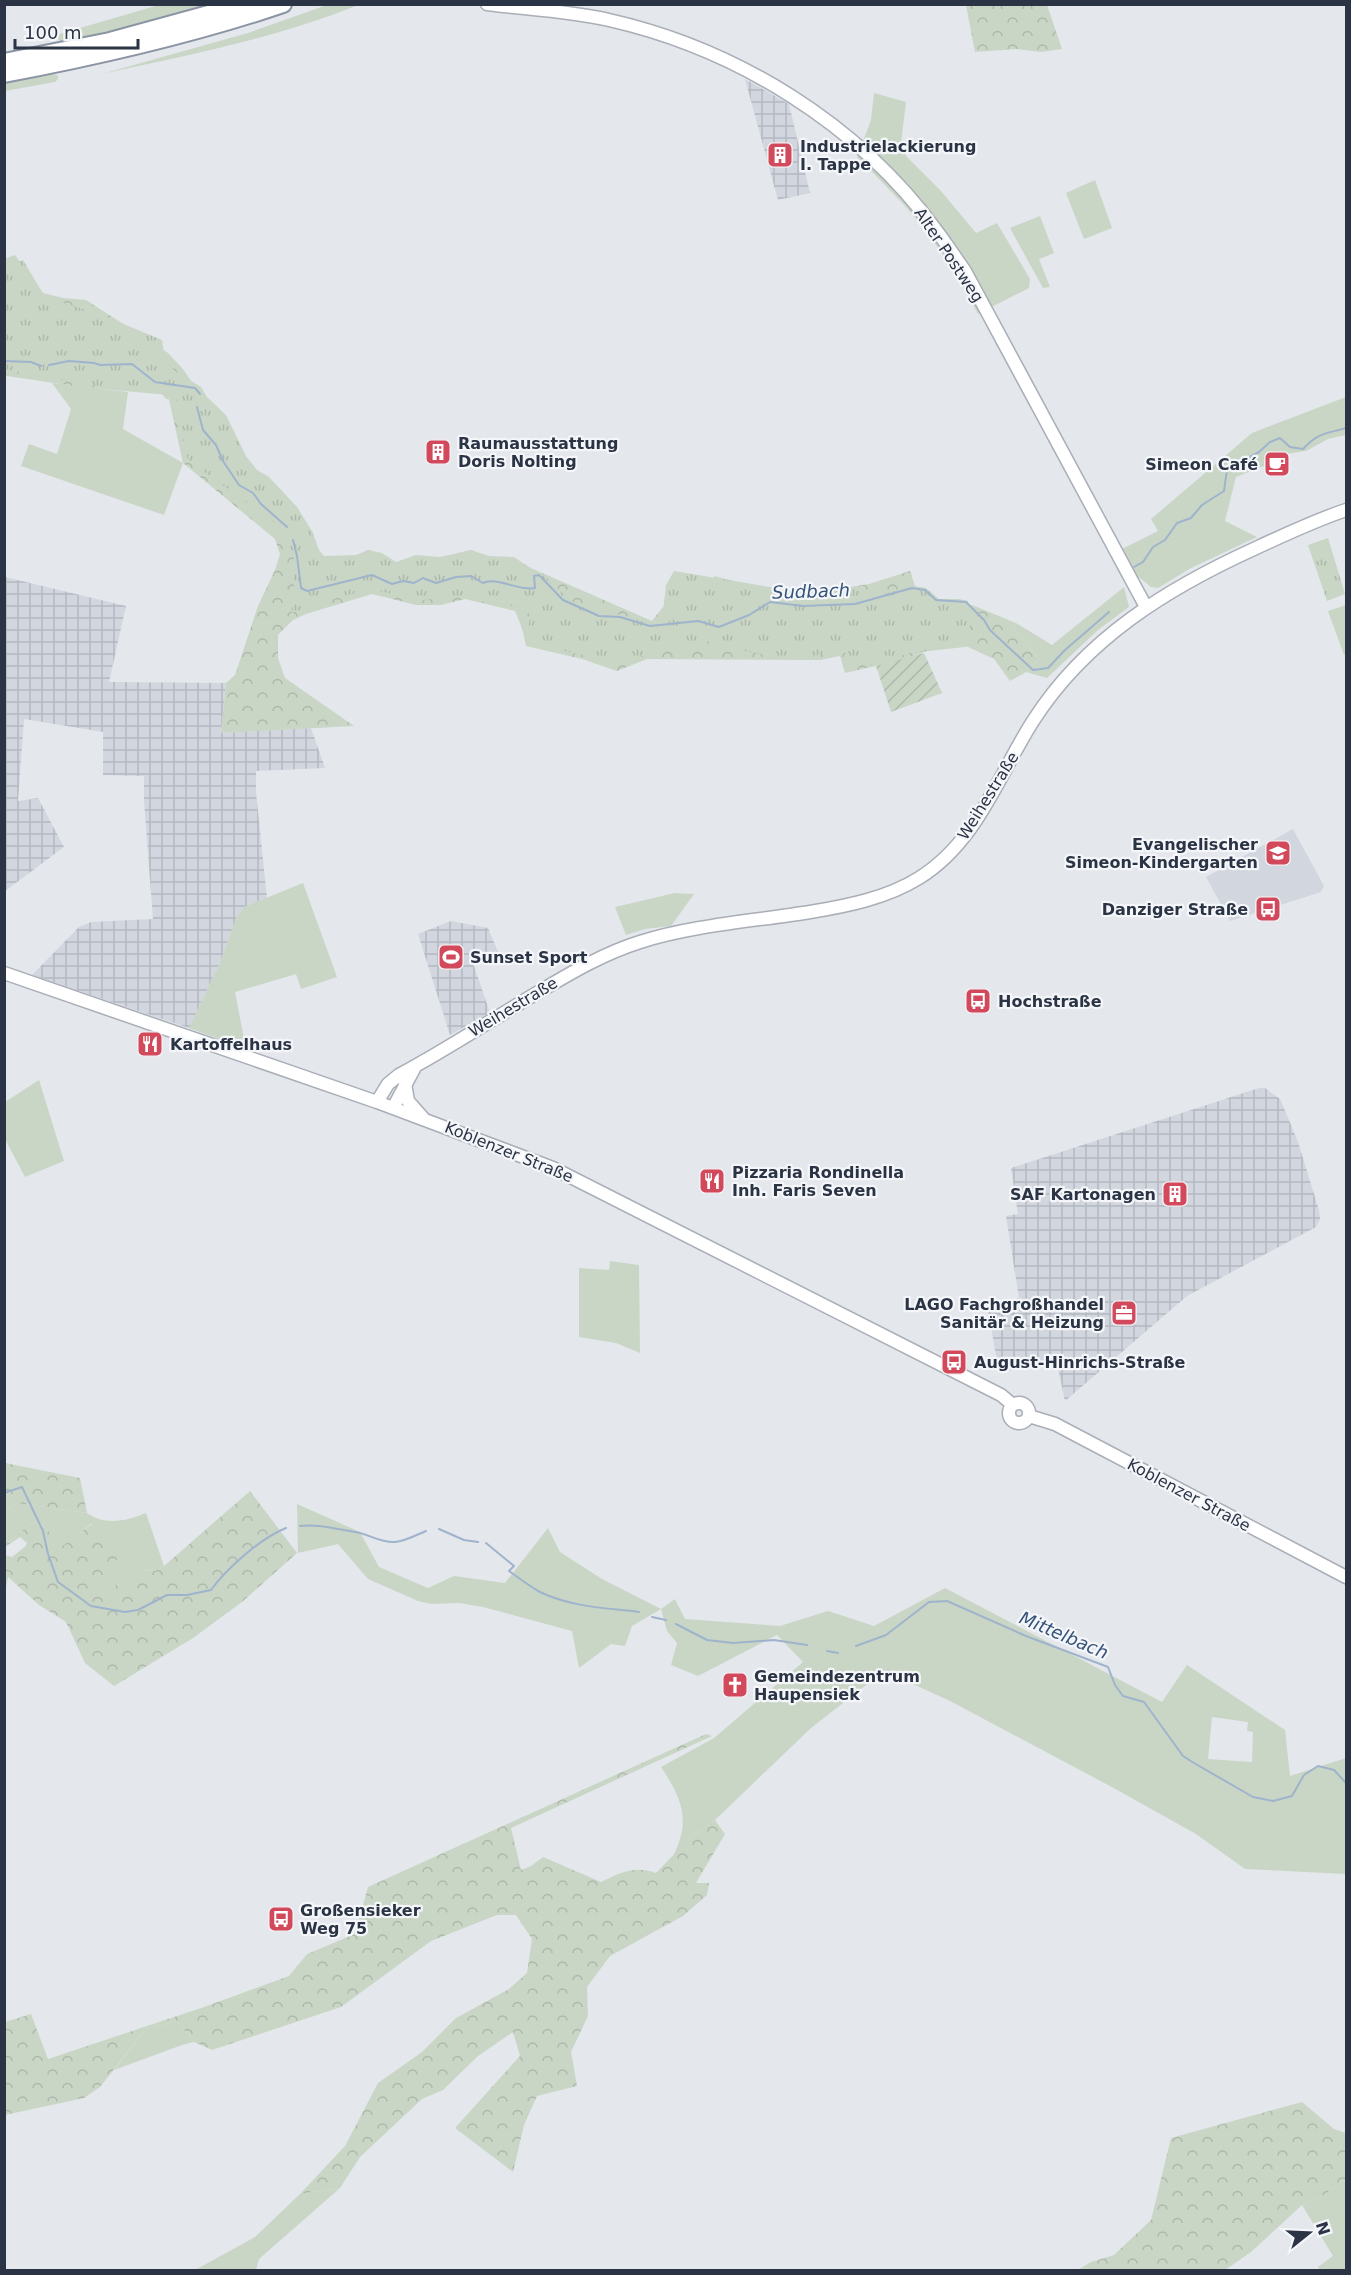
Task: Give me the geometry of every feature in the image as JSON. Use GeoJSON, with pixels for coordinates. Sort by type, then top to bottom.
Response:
{"type":"FeatureCollection","features":[{"type":"Feature","properties":{"kind":"highway"},"geometry":{"type":"LineString","coordinates":[[4,62],[110,40],[245,4]]}},
{"type":"Feature","properties":{"kind":"highway"},"geometry":{"type":"LineString","coordinates":[[4,74],[114,52],[186,34],[283,4]]}},
{"type":"Feature","properties":{"kind":"street","name":"Alter Postweg"},"geometry":{"type":"LineString","coordinates":[[487,4],[608,20],[693,45],[786,92],[863,150],[905,192],[965,271],[1146,607]]}},
{"type":"Feature","properties":{"kind":"street","name":"Weihestraße"},"geometry":{"type":"LineString","coordinates":[[377,1102],[388,1084],[585,964],[620,948],[680,932],[842,906],[889,893],[919,878],[950,853],[972,828],[1032,722],[1076,665],[1106,637],[1146,607],[1227,561],[1347,510]]}},
{"type":"Feature","properties":{"kind":"street","name":"Koblenzer Straße"},"geometry":{"type":"LineString","coordinates":[[4,973],[377,1102],[571,1176],[1001,1395],[1011,1408],[1019,1403],[1025,1405],[1029,1410],[1029,1416],[1055,1424],[1347,1577]]}},
{"type":"Feature","properties":{"kind":"street","name":"Weihestraße"},"geometry":{"type":"LineString","coordinates":[[393,1108],[405,1083],[417,1066]]}},
{"type":"Feature","properties":{"kind":"street"},"geometry":{"type":"LineString","coordinates":[[405,1083],[408,1101],[424,1119]]}},
{"type":"Feature","properties":{"kind":"shaded area"},"geometry":{"type":"Polygon","coordinates":[[[745,79],[789,104],[810,193],[778,200],[745,79]]]}},
{"type":"Feature","properties":{"kind":"shaded area"},"geometry":{"type":"Polygon","coordinates":[[[5,577],[126,606],[109,682],[226,683],[221,733],[311,728],[325,768],[256,771],[256,792],[267,898],[244,907],[237,916],[219,965],[189,1028],[32,975],[79,927],[91,922],[153,919],[144,776],[103,775],[103,732],[24,719],[18,801],[38,798],[64,847],[5,891],[5,577]]]}},
{"type":"Feature","properties":{"kind":"shaded area","name":"Evangelischer Simeon-Kindergarten"},"geometry":{"type":"Polygon","coordinates":[[[1293,829],[1324,886],[1321,892],[1230,921],[1206,877],[1293,829]]]}},
{"type":"Feature","properties":{"kind":"shaded area"},"geometry":{"type":"Polygon","coordinates":[[[451,921],[488,928],[498,952],[473,963],[490,1013],[450,1035],[418,934],[451,921]]]}},
{"type":"Feature","properties":{"kind":"shaded area"},"geometry":{"type":"Polygon","coordinates":[[[1259,1088],[1265,1088],[1280,1099],[1298,1142],[1319,1210],[1320,1219],[1316,1227],[1187,1296],[1065,1401],[1057,1364],[999,1372],[987,1305],[1019,1298],[1006,1216],[1018,1214],[1011,1168],[1259,1088]]]}},
{"type":"Feature","properties":{"kind":"green space"},"geometry":{"type":"Polygon","coordinates":[[[159,5],[212,5],[173,17],[74,40],[60,42],[56,35],[159,5]]]}},
{"type":"Feature","properties":{"kind":"green space"},"geometry":{"type":"Polygon","coordinates":[[[327,5],[358,5],[264,36],[102,74],[248,33],[327,5]]]}},
{"type":"Feature","properties":{"kind":"green space"},"geometry":{"type":"Polygon","coordinates":[[[966,5],[1047,5],[1062,49],[1041,52],[1016,49],[975,52],[966,5]]]}},
{"type":"Feature","properties":{"kind":"green space"},"geometry":{"type":"Polygon","coordinates":[[[54,74],[58,76],[55,82],[5,91],[5,83],[54,74]]]}},
{"type":"Feature","properties":{"kind":"green space"},"geometry":{"type":"Polygon","coordinates":[[[874,93],[906,102],[901,142],[906,156],[941,191],[976,233],[997,223],[1030,279],[1029,288],[978,314],[929,235],[904,205],[857,157],[871,120],[874,93]]]}},
{"type":"Feature","properties":{"kind":"green space"},"geometry":{"type":"Polygon","coordinates":[[[1095,180],[1112,228],[1084,239],[1066,193],[1095,180]]]}},
{"type":"Feature","properties":{"kind":"green space"},"geometry":{"type":"Polygon","coordinates":[[[1040,216],[1054,253],[1039,259],[1050,287],[1043,288],[1010,228],[1040,216]]]}},
{"type":"Feature","properties":{"kind":"green space"},"geometry":{"type":"Polygon","coordinates":[[[15,255],[43,293],[86,300],[168,353],[183,369],[314,562],[524,565],[652,621],[663,607],[706,612],[714,576],[777,592],[826,591],[869,584],[910,571],[920,601],[972,605],[1016,623],[1013,628],[1039,659],[1026,672],[1010,681],[994,659],[955,641],[902,660],[845,673],[840,656],[820,660],[647,659],[617,671],[582,659],[526,646],[515,611],[465,599],[441,605],[416,605],[372,594],[306,614],[293,620],[278,635],[278,658],[285,678],[354,726],[221,733],[226,683],[235,675],[258,606],[280,554],[275,539],[183,463],[168,395],[81,387],[7,376],[5,378],[4,259],[15,255]]]}},
{"type":"Feature","properties":{"kind":"green space"},"geometry":{"type":"Polygon","coordinates":[[[23,260],[45,297],[102,315],[162,340],[165,360],[175,371],[201,387],[207,397],[226,415],[246,456],[257,470],[269,477],[297,507],[324,556],[356,555],[368,550],[382,553],[396,562],[416,555],[440,557],[471,550],[489,556],[514,557],[535,574],[543,574],[563,594],[586,609],[650,622],[662,621],[666,585],[674,571],[788,590],[809,591],[865,586],[869,598],[914,586],[926,588],[939,599],[968,601],[967,613],[974,646],[910,653],[871,665],[854,661],[842,650],[837,649],[805,659],[793,660],[735,649],[722,649],[712,642],[704,641],[680,648],[678,645],[620,663],[526,643],[530,617],[527,608],[484,602],[462,596],[423,600],[373,590],[346,595],[291,613],[294,596],[294,559],[288,538],[275,523],[188,460],[179,413],[181,400],[166,399],[160,392],[85,385],[5,369],[5,265],[8,267],[23,260]]]}},
{"type":"Feature","properties":{"kind":"green space"},"geometry":{"type":"Polygon","coordinates":[[[52,383],[128,392],[123,429],[183,463],[164,515],[21,466],[29,444],[57,454],[71,409],[52,383]]]}},
{"type":"Feature","properties":{"kind":"green space"},"geometry":{"type":"Polygon","coordinates":[[[1346,397],[1346,435],[1328,439],[1306,451],[1267,457],[1264,466],[1236,477],[1225,521],[1257,537],[1191,568],[1158,588],[1151,587],[1135,574],[1120,550],[1158,531],[1151,519],[1252,433],[1346,397]]]}},
{"type":"Feature","properties":{"kind":"green space"},"geometry":{"type":"Polygon","coordinates":[[[1328,538],[1345,594],[1327,601],[1308,545],[1328,538]]]}},
{"type":"Feature","properties":{"kind":"green space"},"geometry":{"type":"Polygon","coordinates":[[[1124,587],[1129,607],[1098,630],[1047,678],[1026,672],[1039,659],[1013,628],[1016,623],[1052,645],[1124,587]]]}},
{"type":"Feature","properties":{"kind":"green space"},"geometry":{"type":"Polygon","coordinates":[[[1346,605],[1346,654],[1344,655],[1328,611],[1346,605]]]}},
{"type":"Feature","properties":{"kind":"green space"},"geometry":{"type":"Polygon","coordinates":[[[924,653],[942,693],[891,712],[876,666],[924,653]]]}},
{"type":"Feature","properties":{"kind":"green space"},"geometry":{"type":"Polygon","coordinates":[[[303,883],[337,977],[301,989],[296,974],[235,992],[246,1049],[189,1028],[219,965],[237,916],[244,907],[303,883]]]}},
{"type":"Feature","properties":{"kind":"green space"},"geometry":{"type":"Polygon","coordinates":[[[675,893],[694,894],[671,926],[645,929],[626,935],[615,907],[675,893]]]}},
{"type":"Feature","properties":{"kind":"green space"},"geometry":{"type":"Polygon","coordinates":[[[39,1080],[64,1161],[25,1177],[5,1139],[5,1102],[39,1080]]]}},
{"type":"Feature","properties":{"kind":"green space"},"geometry":{"type":"Polygon","coordinates":[[[610,1261],[639,1265],[640,1353],[616,1343],[579,1337],[579,1268],[609,1270],[610,1261]]]}},
{"type":"Feature","properties":{"kind":"green space"},"geometry":{"type":"Polygon","coordinates":[[[5,1463],[80,1478],[87,1513],[17,1503],[5,1511],[5,1463]]]}},
{"type":"Feature","properties":{"kind":"green space"},"geometry":{"type":"Polygon","coordinates":[[[250,1491],[297,1553],[242,1602],[193,1638],[114,1686],[85,1663],[66,1622],[39,1605],[8,1577],[5,1593],[5,1555],[12,1557],[27,1543],[20,1537],[5,1547],[5,1545],[31,1523],[42,1525],[63,1546],[93,1523],[122,1551],[95,1597],[143,1570],[155,1571],[164,1566],[250,1491]]]}},
{"type":"Feature","properties":{"kind":"green space"},"geometry":{"type":"Polygon","coordinates":[[[17,1503],[87,1513],[109,1521],[124,1520],[146,1513],[164,1566],[155,1571],[143,1570],[94,1598],[92,1523],[63,1547],[42,1525],[31,1523],[5,1545],[5,1511],[17,1503]]]}},
{"type":"Feature","properties":{"kind":"green space"},"geometry":{"type":"Polygon","coordinates":[[[297,1504],[360,1532],[379,1567],[428,1588],[454,1576],[505,1583],[548,1528],[560,1552],[602,1579],[661,1609],[632,1626],[625,1646],[611,1644],[579,1668],[572,1631],[483,1607],[418,1601],[368,1579],[338,1544],[298,1553],[297,1504]]]}},
{"type":"Feature","properties":{"kind":"green space"},"geometry":{"type":"Polygon","coordinates":[[[945,1588],[1162,1702],[1187,1665],[1285,1730],[1290,1776],[1346,1758],[1346,1874],[1245,1869],[1196,1834],[1110,1786],[950,1701],[891,1674],[866,1685],[811,1728],[715,1820],[691,1837],[672,1858],[682,1833],[682,1811],[679,1800],[661,1767],[714,1738],[803,1662],[777,1635],[698,1676],[671,1665],[677,1643],[667,1631],[661,1609],[675,1599],[685,1619],[780,1626],[828,1611],[874,1626],[945,1588]],[[1212,1717],[1208,1759],[1252,1762],[1253,1732],[1247,1731],[1248,1722],[1212,1717]]]}},
{"type":"Feature","properties":{"kind":"green space"},"geometry":{"type":"Polygon","coordinates":[[[706,1734],[712,1736],[511,1828],[521,1870],[543,1857],[601,1882],[634,1870],[656,1873],[691,1837],[715,1820],[725,1834],[696,1883],[709,1883],[707,1895],[683,1916],[610,1956],[587,1987],[588,2016],[571,2052],[577,2086],[537,2096],[524,2125],[513,2172],[455,2128],[520,2056],[513,2032],[478,2056],[443,2090],[422,2099],[360,2157],[340,2188],[300,2194],[345,2146],[378,2083],[422,2052],[456,2018],[509,1989],[527,1973],[532,1939],[516,1915],[497,1915],[431,1941],[341,2007],[212,2050],[194,2042],[177,2021],[146,2029],[100,2087],[84,2098],[5,2115],[5,2022],[31,2014],[48,2059],[289,1976],[307,1954],[355,1934],[368,1887],[706,1734]]]}},
{"type":"Feature","properties":{"kind":"green space"},"geometry":{"type":"Polygon","coordinates":[[[177,2021],[194,2042],[114,2070],[146,2029],[177,2021]]]}},
{"type":"Feature","properties":{"kind":"green space"},"geometry":{"type":"Polygon","coordinates":[[[1302,2102],[1334,2129],[1346,2133],[1346,2179],[1318,2199],[1302,2205],[1251,2252],[1225,2270],[1078,2270],[1091,2262],[1114,2255],[1151,2220],[1171,2138],[1302,2102]]]}},
{"type":"Feature","properties":{"kind":"green space"},"geometry":{"type":"Polygon","coordinates":[[[1346,2179],[1346,2270],[1320,2270],[1318,2267],[1333,2256],[1302,2205],[1318,2199],[1346,2179]]]}},
{"type":"Feature","properties":{"kind":"green space"},"geometry":{"type":"Polygon","coordinates":[[[340,2188],[259,2259],[256,2270],[195,2270],[255,2237],[300,2194],[340,2188]]]}},
{"type":"Feature","properties":{"kind":"waterway","name":"Sudbach"},"geometry":{"type":"LineString","coordinates":[[4,361],[31,362],[41,366]]}},
{"type":"Feature","properties":{"kind":"waterway","name":"Sudbach"},"geometry":{"type":"LineString","coordinates":[[49,365],[69,361],[100,365],[132,364],[155,382],[195,388],[200,394]]}},
{"type":"Feature","properties":{"kind":"waterway","name":"Sudbach"},"geometry":{"type":"LineString","coordinates":[[197,407],[203,430],[216,445],[223,461],[239,485],[253,493],[261,504],[287,527]]}},
{"type":"Feature","properties":{"kind":"waterway","name":"Sudbach"},"geometry":{"type":"LineString","coordinates":[[1134,567],[1143,562],[1153,547],[1165,540],[1177,523],[1191,518],[1202,505],[1224,491],[1227,469],[1280,438],[1290,447],[1303,449],[1318,436],[1346,428]]}},
{"type":"Feature","properties":{"kind":"waterway","name":"Sudbach"},"geometry":{"type":"LineString","coordinates":[[293,540],[301,588],[307,591],[372,575],[392,584],[403,581],[414,583],[423,578],[436,583],[456,577],[471,576],[483,583],[494,581],[529,589],[535,588],[534,576],[539,575],[563,600],[599,616],[620,617],[650,626],[698,621],[719,627],[749,615],[770,602],[803,606],[855,604],[912,588],[925,590],[936,600],[966,602],[984,620],[990,630],[1033,670],[1048,668],[1109,612]]}},
{"type":"Feature","properties":{"kind":"waterway","name":"Mittelbach"},"geometry":{"type":"LineString","coordinates":[[4,1493],[22,1487],[43,1531],[58,1582],[91,1606],[125,1612],[138,1610],[167,1595],[187,1595],[211,1590],[245,1554],[286,1528]]}},
{"type":"Feature","properties":{"kind":"waterway","name":"Mittelbach"},"geometry":{"type":"LineString","coordinates":[[300,1526],[335,1528],[390,1542],[403,1540],[426,1531]]}},
{"type":"Feature","properties":{"kind":"waterway","name":"Mittelbach"},"geometry":{"type":"LineString","coordinates":[[439,1529],[464,1540],[478,1542]]}},
{"type":"Feature","properties":{"kind":"waterway","name":"Mittelbach"},"geometry":{"type":"LineString","coordinates":[[486,1543],[514,1566],[509,1571],[540,1592],[576,1604],[639,1612]]}},
{"type":"Feature","properties":{"kind":"waterway","name":"Mittelbach"},"geometry":{"type":"LineString","coordinates":[[856,1646],[886,1635],[929,1602],[947,1601],[1026,1636],[1108,1667],[1115,1685],[1123,1696],[1144,1702],[1183,1756],[1253,1797],[1273,1801],[1292,1796],[1304,1775],[1318,1766],[1334,1770],[1346,1783]]}},
{"type":"Feature","properties":{"kind":"waterway","name":"Mittelbach"},"geometry":{"type":"LineString","coordinates":[[652,1617],[666,1620]]}},
{"type":"Feature","properties":{"kind":"waterway","name":"Mittelbach"},"geometry":{"type":"LineString","coordinates":[[676,1624],[707,1640],[733,1643],[774,1640],[807,1645]]}},
{"type":"Feature","properties":{"kind":"waterway","name":"Mittelbach"},"geometry":{"type":"LineString","coordinates":[[827,1651],[838,1653]]}},
{"type":"Feature","properties":{"kind":"place","name":"Industrielackierung I. Tappe"},"geometry":{"type":"Point","coordinates":[780,155]}},
{"type":"Feature","properties":{"kind":"place","name":"Raumausstattung Doris Nolting"},"geometry":{"type":"Point","coordinates":[438,452]}},
{"type":"Feature","properties":{"kind":"place","name":"Simeon Café"},"geometry":{"type":"Point","coordinates":[1277,464]}},
{"type":"Feature","properties":{"kind":"place","name":"Evangelischer Simeon-Kindergarten"},"geometry":{"type":"Point","coordinates":[1278,853]}},
{"type":"Feature","properties":{"kind":"place","name":"Danziger Straße"},"geometry":{"type":"Point","coordinates":[1268,909]}},
{"type":"Feature","properties":{"kind":"place","name":"Sunset Sport"},"geometry":{"type":"Point","coordinates":[451,957]}},
{"type":"Feature","properties":{"kind":"place","name":"Hochstraße"},"geometry":{"type":"Point","coordinates":[978,1001]}},
{"type":"Feature","properties":{"kind":"place","name":"Kartoffelhaus"},"geometry":{"type":"Point","coordinates":[150,1044]}},
{"type":"Feature","properties":{"kind":"place","name":"Pizzaria Rondinella Inh. Faris Seven"},"geometry":{"type":"Point","coordinates":[712,1181]}},
{"type":"Feature","properties":{"kind":"place","name":"SAF Kartonagen"},"geometry":{"type":"Point","coordinates":[1175,1194]}},
{"type":"Feature","properties":{"kind":"place","name":"LAGO Fachgroßhandel Sanitär & Heizung"},"geometry":{"type":"Point","coordinates":[1124,1313]}},
{"type":"Feature","properties":{"kind":"place","name":"August-Hinrichs-Straße"},"geometry":{"type":"Point","coordinates":[954,1362]}},
{"type":"Feature","properties":{"kind":"place","name":"Gemeindezentrum Haupensiek"},"geometry":{"type":"Point","coordinates":[735,1685]}},
{"type":"Feature","properties":{"kind":"place","name":"Großensieker Weg 75"},"geometry":{"type":"Point","coordinates":[281,1919]}}]}
